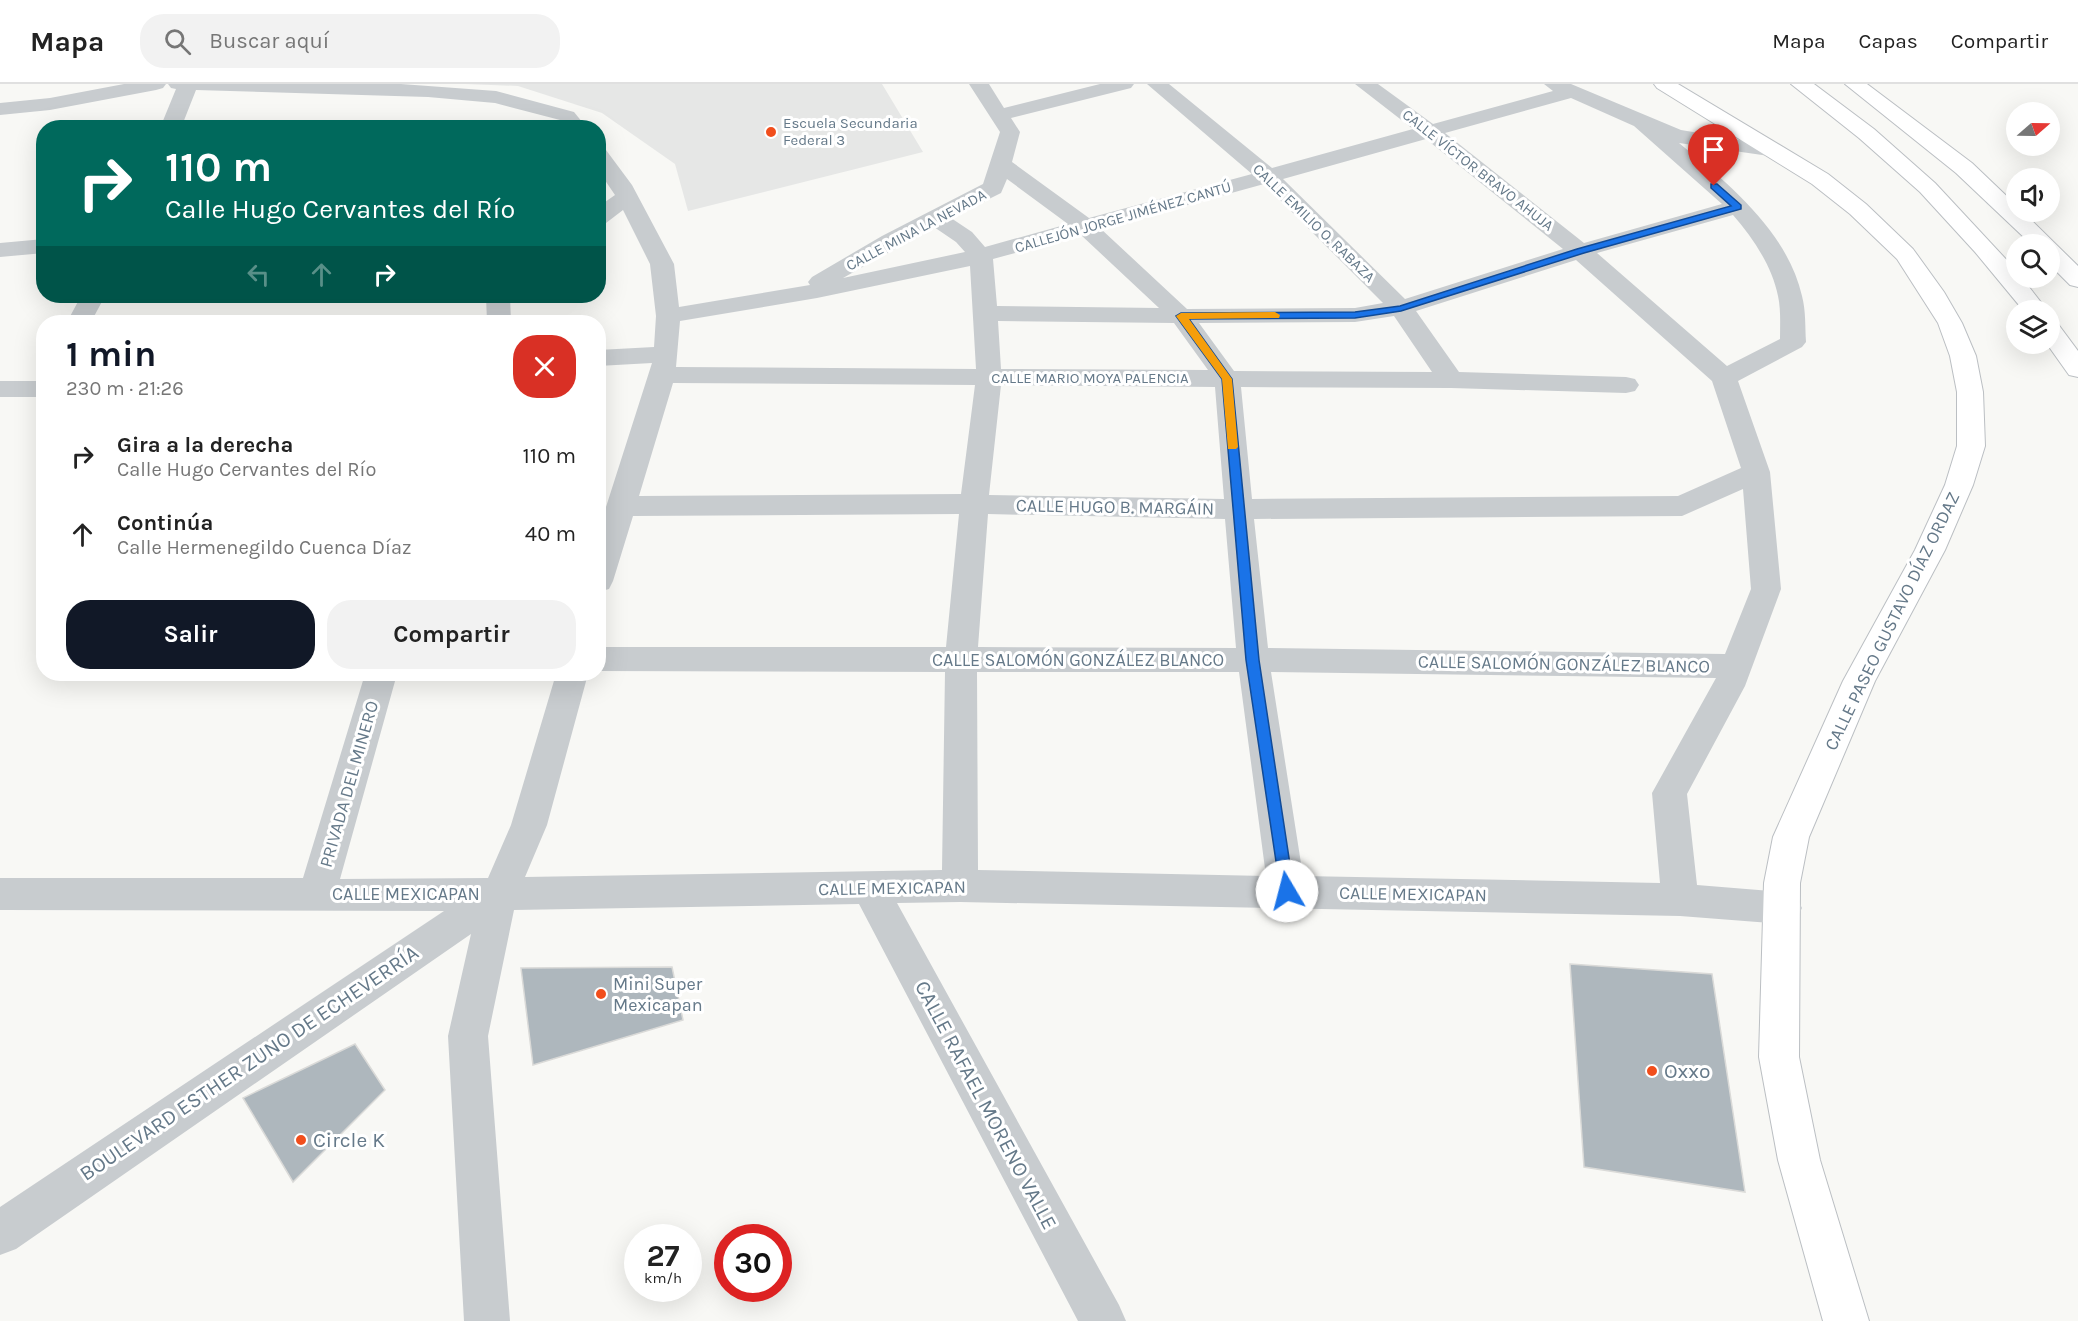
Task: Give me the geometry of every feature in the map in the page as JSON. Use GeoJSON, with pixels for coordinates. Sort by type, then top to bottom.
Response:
{"type":"FeatureCollection","features":[{"type":"Feature","properties":{"kind":"main road","name":"CALLE PASEO GUSTAVO DÍAZ ORDAZ"},"geometry":{"type":"LineString","coordinates":[[1664,84],[1776,150],[1858,209],[1905,254],[1932,292],[1950,323],[1963,357],[1970,392],[1971,446],[1959,485],[1930,550],[1859,681],[1791,837],[1782,883],[1779,1057],[1799,1160],[1846,1321]]}},
{"type":"Feature","properties":{"kind":"main road"},"geometry":{"type":"LineString","coordinates":[[1801,84],[1878,143],[1935,194],[1978,239],[2028,300]]}},
{"type":"Feature","properties":{"kind":"main road"},"geometry":{"type":"LineString","coordinates":[[1856,84],[1964,168],[2033,234]]}},
{"type":"Feature","properties":{"kind":"main road"},"geometry":{"type":"LineString","coordinates":[[2060,261],[2078,280]]}},
{"type":"Feature","properties":{"kind":"main road"},"geometry":{"type":"LineString","coordinates":[[2060,344],[2078,369]]}},
{"type":"Feature","properties":{"kind":"street"},"geometry":{"type":"LineString","coordinates":[[0,109],[50,104],[156,84]]}},
{"type":"Feature","properties":{"kind":"street"},"geometry":{"type":"LineString","coordinates":[[178,84],[347,87],[496,97],[567,116],[570,120]]}},
{"type":"Feature","properties":{"kind":"street","name":"CALLE MINA LA NEVADA"},"geometry":{"type":"LineString","coordinates":[[800,293],[890,241],[993,188],[1010,132],[979,84]]}},
{"type":"Feature","properties":{"kind":"street"},"geometry":{"type":"LineString","coordinates":[[999,115],[1124,84]]}},
{"type":"Feature","properties":{"kind":"street","name":"CALLE EMILIO O. RABAZA"},"geometry":{"type":"LineString","coordinates":[[1157,84],[1268,176],[1401,308],[1451,380]]}},
{"type":"Feature","properties":{"kind":"street","name":"CALLE VÍCTOR BRAVO AHUJA"},"geometry":{"type":"LineString","coordinates":[[1365,84],[1429,131],[1580,251],[1695,350],[1724,378]]}},
{"type":"Feature","properties":{"kind":"street"},"geometry":{"type":"LineString","coordinates":[[173,120],[188,85]]}},
{"type":"Feature","properties":{"kind":"street"},"geometry":{"type":"LineString","coordinates":[[1563,88],[1676,136],[1776,150]]}},
{"type":"Feature","properties":{"kind":"street","name":"CALLEJÓN JORGE JIMÉNEZ CANTÚ"},"geometry":{"type":"LineString","coordinates":[[667,307],[800,293],[953,263],[1429,131],[1563,88]]}},
{"type":"Feature","properties":{"kind":"street"},"geometry":{"type":"LineString","coordinates":[[1642,122],[1748,216],[1770,248],[1790,292],[1793,342],[1724,378],[1756,472],[1766,589],[1729,686],[1669,793],[1680,900]]}},
{"type":"Feature","properties":{"kind":"street"},"geometry":{"type":"LineString","coordinates":[[1001,164],[1086,227],[1181,316],[1227,379],[1252,660],[1287,891]]}},
{"type":"Feature","properties":{"kind":"street"},"geometry":{"type":"LineString","coordinates":[[606,166],[627,196],[662,264],[667,307],[664,365],[606,554]]}},
{"type":"Feature","properties":{"kind":"street"},"geometry":{"type":"LineString","coordinates":[[606,212],[627,196]]}},
{"type":"Feature","properties":{"kind":"street"},"geometry":{"type":"LineString","coordinates":[[985,313],[1181,316],[1355,315],[1401,308],[1580,251],[1738,207]]}},
{"type":"Feature","properties":{"kind":"street"},"geometry":{"type":"LineString","coordinates":[[935,218],[964,237],[981,256],[989,377],[974,504],[961,659],[960,886]]}},
{"type":"Feature","properties":{"kind":"street"},"geometry":{"type":"LineString","coordinates":[[0,250],[36,247]]}},
{"type":"Feature","properties":{"kind":"street","name":"CALLE MARIO MOYA PALENCIA"},"geometry":{"type":"LineString","coordinates":[[606,359],[664,365],[989,377],[1451,380],[1626,385]]}},
{"type":"Feature","properties":{"kind":"street"},"geometry":{"type":"LineString","coordinates":[[0,389],[36,389]]}},
{"type":"Feature","properties":{"kind":"street","name":"CALLE HUGO B. MARGÁIN"},"geometry":{"type":"LineString","coordinates":[[620,507],[974,504],[1237,509],[1682,506],[1756,472]]}},
{"type":"Feature","properties":{"kind":"street","name":"CALLE SALOMÓN GONZÁLEZ BLANCO"},"geometry":{"type":"LineString","coordinates":[[606,659],[1252,660],[1737,666]]}},
{"type":"Feature","properties":{"kind":"street","name":"PRIVADA DEL MINERO"},"geometry":{"type":"LineString","coordinates":[[317,894],[379,681]]}},
{"type":"Feature","properties":{"kind":"street"},"geometry":{"type":"LineString","coordinates":[[487,1321],[468,1036],[499,894],[529,825],[570,681]]}},
{"type":"Feature","properties":{"kind":"street","name":"CALLE MEXICAPAN"},"geometry":{"type":"LineString","coordinates":[[0,894],[353,896],[960,886],[1680,900],[1783,908]]}},
{"type":"Feature","properties":{"kind":"street","name":"CALLE RAFAEL MORENO VALLE"},"geometry":{"type":"LineString","coordinates":[[870,889],[1103,1321]]}},
{"type":"Feature","properties":{"kind":"street","name":"BOULEVARD ESTHER ZUNO DE ECHEVERRÍA"},"geometry":{"type":"LineString","coordinates":[[0,1233],[499,894]]}},
{"type":"Feature","properties":{"kind":"shaded area","name":"Escuela Secundaria Federal 3"},"geometry":{"type":"Polygon","coordinates":[[[465,84],[882,84],[923,152],[688,211],[675,164],[602,113],[518,86],[465,84]]]}},
{"type":"Feature","properties":{"kind":"building","name":"Oxxo"},"geometry":{"type":"Polygon","coordinates":[[[1570,964],[1712,974],[1745,1192],[1584,1167],[1570,964]]]}},
{"type":"Feature","properties":{"kind":"building","name":"Mini Super Mexicapan"},"geometry":{"type":"Polygon","coordinates":[[[672,967],[683,1020],[533,1065],[521,968],[672,967]]]}},
{"type":"Feature","properties":{"kind":"building","name":"Circle K"},"geometry":{"type":"Polygon","coordinates":[[[355,1044],[385,1090],[293,1182],[243,1098],[355,1044]]]}},
{"type":"Feature","properties":{"kind":"slow traffic"},"geometry":{"type":"LineString","coordinates":[[1232,447],[1227,379],[1181,316],[1275,315]]}},
{"type":"Feature","properties":{"kind":"place","name":"Escuela Secundaria Federal 3"},"geometry":{"type":"Point","coordinates":[771,132]}},
{"type":"Feature","properties":{"kind":"place","name":"Mini Super Mexicapan"},"geometry":{"type":"Point","coordinates":[601,994]}},
{"type":"Feature","properties":{"kind":"place","name":"Oxxo"},"geometry":{"type":"Point","coordinates":[1652,1071]}},
{"type":"Feature","properties":{"kind":"place","name":"Circle K"},"geometry":{"type":"Point","coordinates":[301,1140]}},
{"type":"Feature","properties":{"kind":"route"},"geometry":{"type":"LineString","coordinates":[[1287,891],[1252,660],[1227,379],[1181,316],[1355,315],[1401,308],[1580,251],[1738,207],[1714,186]]}}]}
